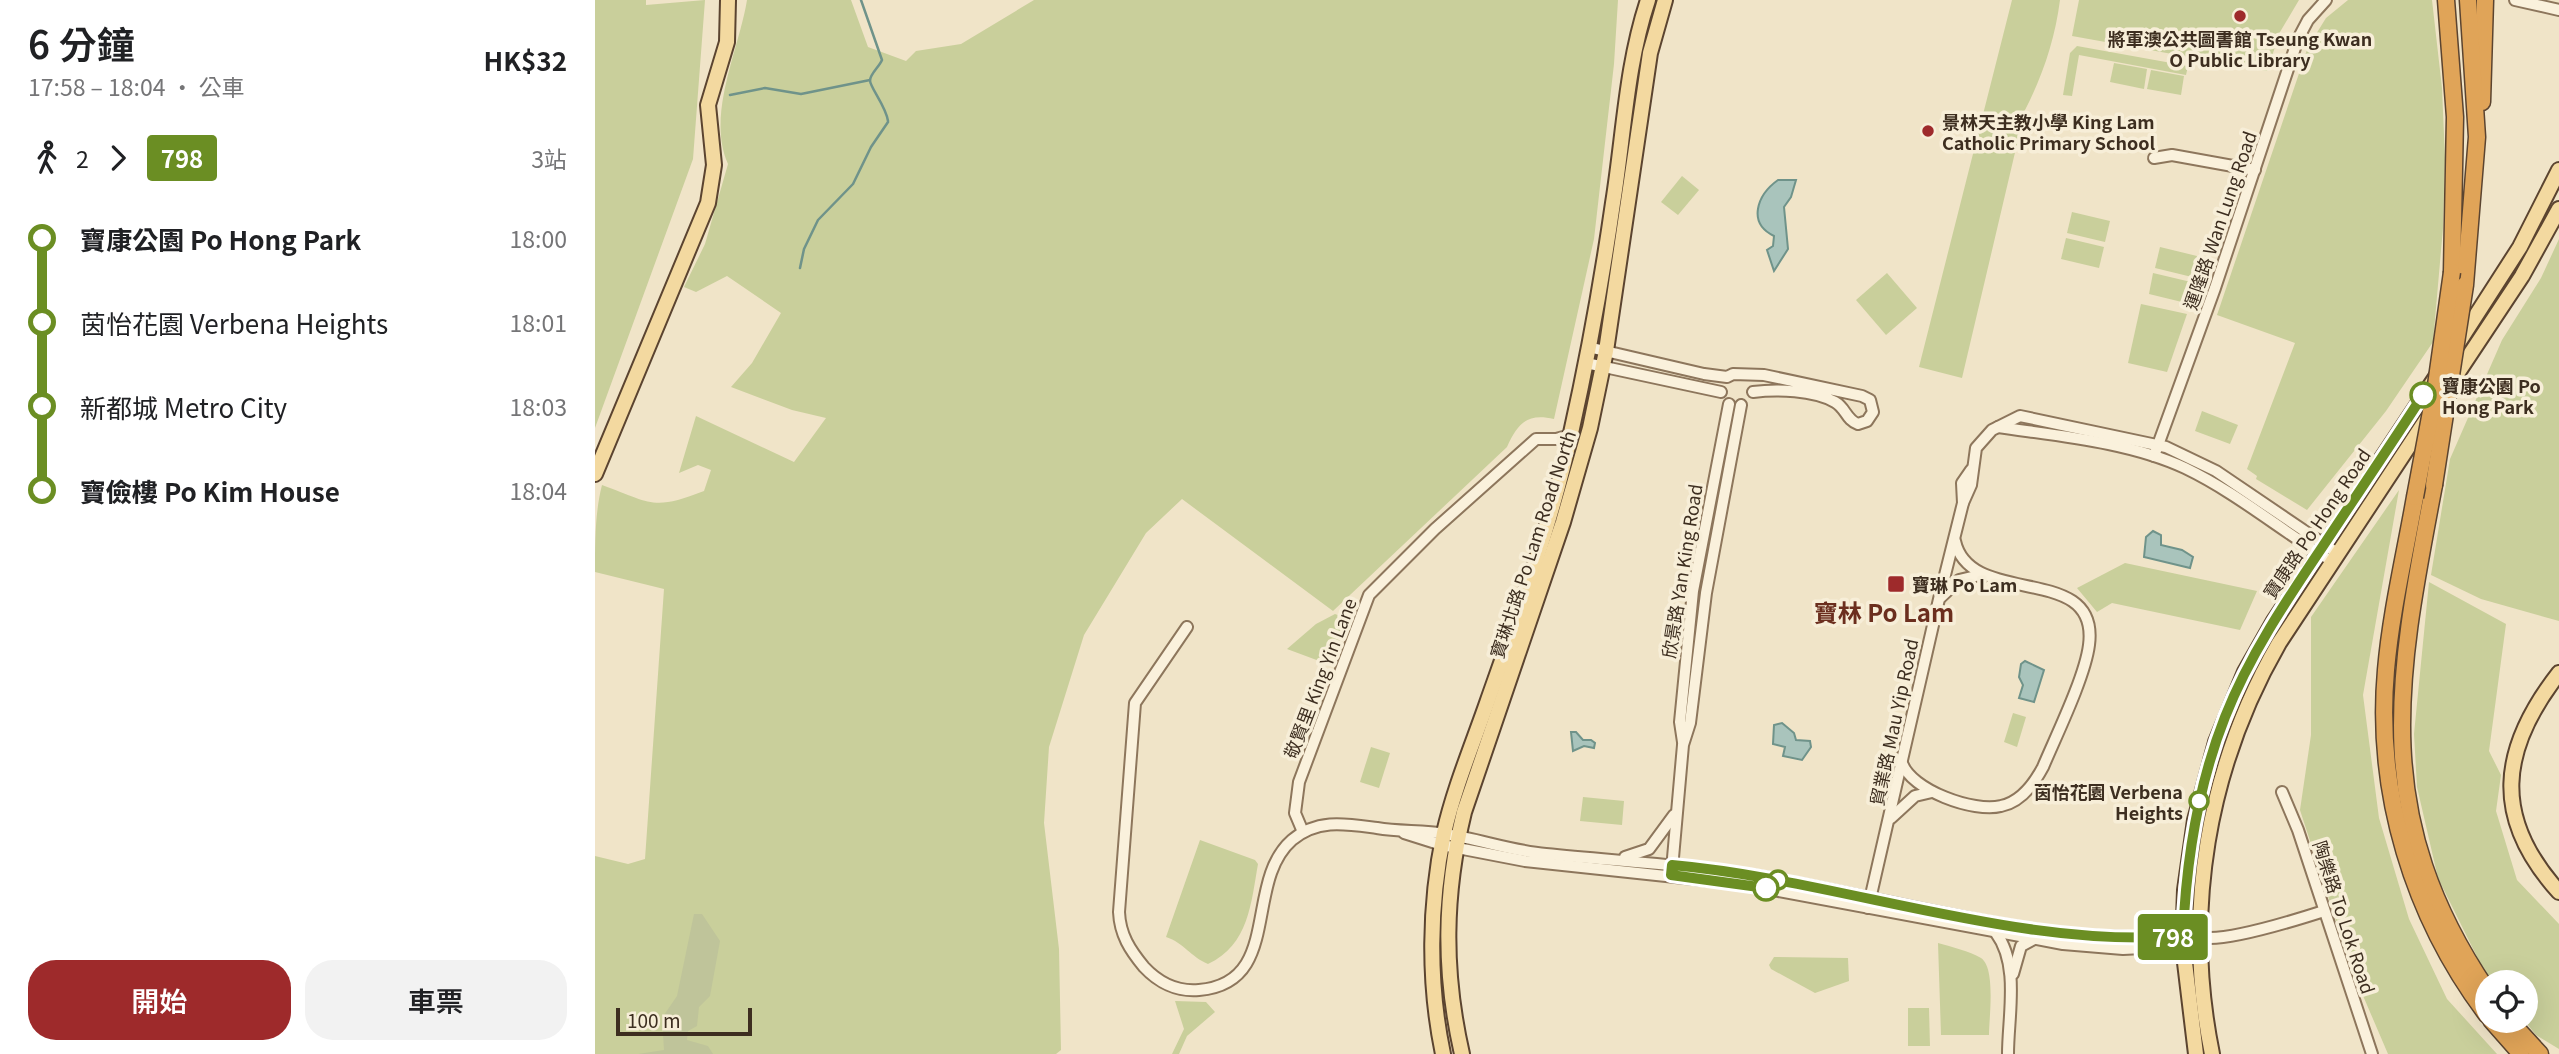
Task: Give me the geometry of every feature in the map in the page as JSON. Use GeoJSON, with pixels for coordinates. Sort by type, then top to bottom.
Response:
{"type":"FeatureCollection","features":[{"type":"Feature","properties":{"kind":"highway"},"geometry":{"type":"LineString","coordinates":[[2446,0],[2455,117],[2459,273],[2436,385],[2386,671],[2384,721],[2389,779],[2403,850],[2423,905],[2453,965],[2475,997]]}},
{"type":"Feature","properties":{"kind":"highway"},"geometry":{"type":"LineString","coordinates":[[2470,0],[2477,137]]}},
{"type":"Feature","properties":{"kind":"highway"},"geometry":{"type":"LineString","coordinates":[[2475,970],[2454,935],[2426,870],[2409,814],[2402,763],[2401,695],[2408,622],[2434,485],[2485,75],[2485,0]]}},
{"type":"Feature","properties":{"kind":"highway"},"geometry":{"type":"LineString","coordinates":[[2502,1033],[2521,1054]]}},
{"type":"Feature","properties":{"kind":"highway"},"geometry":{"type":"LineString","coordinates":[[2521,1033],[2539,1053]]}},
{"type":"Feature","properties":{"kind":"main road"},"geometry":{"type":"LineString","coordinates":[[595,474],[708,203],[714,165],[708,105],[727,42],[728,0]]}},
{"type":"Feature","properties":{"kind":"main road","name":"寶琳北路 Po Lam Road North"},"geometry":{"type":"LineString","coordinates":[[1443,1054],[1435,1011],[1431,952],[1450,841],[1536,562],[1571,435],[1613,205],[1625,99],[1637,36],[1648,0]]}},
{"type":"Feature","properties":{"kind":"main road","name":"寶琳北路 Po Lam Road North"},"geometry":{"type":"LineString","coordinates":[[1462,1054],[1447,963],[1450,841],[1563,522],[1590,428],[1606,351],[1644,87],[1653,40],[1665,0]]}},
{"type":"Feature","properties":{"kind":"main road","name":"寶康路 Po Hong Road"},"geometry":{"type":"LineString","coordinates":[[2196,1054],[2183,941],[2190,844],[2216,742],[2258,647],[2505,272],[2559,170]]}},
{"type":"Feature","properties":{"kind":"main road","name":"寶康路 Po Hong Road"},"geometry":{"type":"LineString","coordinates":[[2212,1054],[2203,1000],[2206,846],[2229,752],[2268,662],[2511,293],[2559,209]]}},
{"type":"Feature","properties":{"kind":"main road"},"geometry":{"type":"LineString","coordinates":[[2559,673],[2530,716],[2518,744],[2512,779],[2512,811],[2521,840],[2539,870],[2559,892]]}},
{"type":"Feature","properties":{"kind":"street","name":"運隆路 Wan Lung Road"},"geometry":{"type":"LineString","coordinates":[[2156,451],[2298,39],[2308,20],[2326,0]]}},
{"type":"Feature","properties":{"kind":"street"},"geometry":{"type":"LineString","coordinates":[[2515,0],[2559,10]]}},
{"type":"Feature","properties":{"kind":"street"},"geometry":{"type":"LineString","coordinates":[[2154,158],[2172,155],[2255,170]]}},
{"type":"Feature","properties":{"kind":"street"},"geometry":{"type":"LineString","coordinates":[[1588,347],[1727,377],[1764,374],[1862,396],[1870,400],[1873,412],[1867,421],[1858,424],[1849,419],[1841,406],[1828,399],[1782,390],[1753,391]]}},
{"type":"Feature","properties":{"kind":"street"},"geometry":{"type":"LineString","coordinates":[[1586,363],[1721,392],[1729,404],[1741,405],[1750,399],[1753,391],[1752,384],[1742,375]]}},
{"type":"Feature","properties":{"kind":"street"},"geometry":{"type":"LineString","coordinates":[[1721,392],[1727,377]]}},
{"type":"Feature","properties":{"kind":"street","name":"欣景路 Yan King Road"},"geometry":{"type":"LineString","coordinates":[[1683,745],[1680,722],[1693,591],[1729,404]]}},
{"type":"Feature","properties":{"kind":"street"},"geometry":{"type":"LineString","coordinates":[[1822,408],[1829,404],[1841,406]]}},
{"type":"Feature","properties":{"kind":"street","name":"欣景路 Yan King Road"},"geometry":{"type":"LineString","coordinates":[[1672,870],[1683,745],[1690,723],[1711,562],[1741,405]]}},
{"type":"Feature","properties":{"kind":"street","name":"貿業路 Mau Yip Road"},"geometry":{"type":"LineString","coordinates":[[1869,903],[1963,503],[1962,483],[1971,470],[1979,442],[1998,427],[2020,416],[2156,451]]}},
{"type":"Feature","properties":{"kind":"street","name":"敬賢里 King Yin Lane"},"geometry":{"type":"LineString","coordinates":[[1303,832],[1295,813],[1299,782],[1369,596],[1435,529],[1536,439],[1556,439],[1571,435]]}},
{"type":"Feature","properties":{"kind":"street"},"geometry":{"type":"LineString","coordinates":[[2156,451],[2216,471],[2335,557]]}},
{"type":"Feature","properties":{"kind":"street"},"geometry":{"type":"LineString","coordinates":[[1902,763],[1912,780],[1932,792],[1992,808],[2004,806],[2024,793],[2043,767],[2088,649],[2088,627],[2072,602],[2052,592],[1971,570],[1961,560],[1954,538]]}},
{"type":"Feature","properties":{"kind":"street"},"geometry":{"type":"LineString","coordinates":[[1939,599],[1959,580],[1983,575]]}},
{"type":"Feature","properties":{"kind":"street"},"geometry":{"type":"LineString","coordinates":[[1187,627],[1135,703],[1119,912],[1122,932],[1131,950],[1149,971],[1171,987],[1199,990],[1230,980],[1247,964],[1254,949],[1272,866],[1284,848],[1303,832],[1339,822],[1541,854],[1619,859],[1753,886],[2071,934],[2183,941]]}},
{"type":"Feature","properties":{"kind":"street"},"geometry":{"type":"LineString","coordinates":[[1890,818],[1915,796],[1932,792]]}},
{"type":"Feature","properties":{"kind":"street","name":"陶樂路 To Lok Road"},"geometry":{"type":"LineString","coordinates":[[2282,792],[2298,830],[2372,1054]]}},
{"type":"Feature","properties":{"kind":"street"},"geometry":{"type":"LineString","coordinates":[[1619,859],[1649,849],[1676,813]]}},
{"type":"Feature","properties":{"kind":"street"},"geometry":{"type":"LineString","coordinates":[[1450,841],[1549,865],[1672,870]]}},
{"type":"Feature","properties":{"kind":"street"},"geometry":{"type":"LineString","coordinates":[[1869,903],[1996,933],[2123,949],[2203,939],[2280,925],[2324,911]]}},
{"type":"Feature","properties":{"kind":"street"},"geometry":{"type":"LineString","coordinates":[[1996,933],[2008,952],[2008,1054]]}},
{"type":"Feature","properties":{"kind":"street"},"geometry":{"type":"LineString","coordinates":[[2010,994],[2020,949],[2033,939]]}},
{"type":"Feature","properties":{"kind":"green space"},"geometry":{"type":"Polygon","coordinates":[[[595,0],[646,0],[646,5],[705,0],[693,159],[595,428],[595,0]]]}},
{"type":"Feature","properties":{"kind":"green space"},"geometry":{"type":"Polygon","coordinates":[[[747,0],[851,0],[868,47],[906,61],[916,51],[961,44],[1034,0],[1618,0],[1614,64],[1594,239],[1554,419],[1537,417],[1520,426],[1507,447],[1333,611],[1182,499],[1146,533],[1084,635],[1049,747],[1044,823],[1059,949],[1061,1050],[1056,1054],[595,1054],[595,856],[628,864],[645,859],[664,589],[595,572],[595,539],[602,485],[642,500],[662,503],[704,491],[711,470],[698,465],[679,473],[696,416],[794,462],[826,418],[792,410],[731,387],[752,363],[781,313],[727,276],[696,292],[684,287],[705,244],[728,164],[722,145],[722,104],[747,0]]]}},
{"type":"Feature","properties":{"kind":"green space"},"geometry":{"type":"Polygon","coordinates":[[[2012,0],[2060,0],[2047,56],[2025,110],[1962,378],[1919,367],[2012,0]]]}},
{"type":"Feature","properties":{"kind":"green space"},"geometry":{"type":"Polygon","coordinates":[[[2079,0],[2299,0],[2280,32],[2267,71],[2072,36],[2079,0]]]}},
{"type":"Feature","properties":{"kind":"green space","name":"寶康公園 Po Hong Park"},"geometry":{"type":"Polygon","coordinates":[[[2348,0],[2432,0],[2442,88],[2445,158],[2443,228],[2433,342],[2386,411],[2307,510],[2256,479],[2257,476],[2247,469],[2295,343],[2217,315],[2308,47],[2326,18],[2348,0]]]}},
{"type":"Feature","properties":{"kind":"green space"},"geometry":{"type":"Polygon","coordinates":[[[2077,46],[2188,66],[2186,75],[2079,55],[2072,96],[2063,95],[2070,53],[2077,46]]]}},
{"type":"Feature","properties":{"kind":"green space"},"geometry":{"type":"Polygon","coordinates":[[[2114,63],[2147,69],[2144,89],[2110,82],[2114,63]]]}},
{"type":"Feature","properties":{"kind":"green space"},"geometry":{"type":"Polygon","coordinates":[[[2151,70],[2184,76],[2181,95],[2147,89],[2151,70]]]}},
{"type":"Feature","properties":{"kind":"green space"},"geometry":{"type":"Polygon","coordinates":[[[1682,176],[1699,190],[1678,215],[1661,202],[1682,176]]]}},
{"type":"Feature","properties":{"kind":"green space"},"geometry":{"type":"Polygon","coordinates":[[[2072,212],[2110,221],[2105,242],[2067,233],[2072,212]]]}},
{"type":"Feature","properties":{"kind":"green space"},"geometry":{"type":"Polygon","coordinates":[[[2066,238],[2104,247],[2099,268],[2061,259],[2066,238]]]}},
{"type":"Feature","properties":{"kind":"green space"},"geometry":{"type":"Polygon","coordinates":[[[2559,239],[2559,621],[2481,599],[2431,575],[2450,459],[2502,340],[2541,278],[2559,239]]]}},
{"type":"Feature","properties":{"kind":"green space"},"geometry":{"type":"Polygon","coordinates":[[[2160,247],[2197,256],[2192,277],[2155,268],[2160,247]]]}},
{"type":"Feature","properties":{"kind":"green space"},"geometry":{"type":"Polygon","coordinates":[[[1887,273],[1917,308],[1886,335],[1856,300],[1887,273]]]}},
{"type":"Feature","properties":{"kind":"green space"},"geometry":{"type":"Polygon","coordinates":[[[2153,273],[2191,282],[2186,303],[2149,294],[2153,273]]]}},
{"type":"Feature","properties":{"kind":"green space"},"geometry":{"type":"Polygon","coordinates":[[[2141,304],[2187,314],[2167,372],[2128,363],[2141,304]]]}},
{"type":"Feature","properties":{"kind":"green space"},"geometry":{"type":"Polygon","coordinates":[[[2202,411],[2238,425],[2230,444],[2195,431],[2202,411]]]}},
{"type":"Feature","properties":{"kind":"green space"},"geometry":{"type":"Polygon","coordinates":[[[2399,490],[2363,695],[2379,818],[2409,919],[2447,999],[2475,1033],[2497,1054],[2388,1054],[2352,970],[2300,810],[2311,735],[2311,617],[2399,490]]]}},
{"type":"Feature","properties":{"kind":"green space"},"geometry":{"type":"Polygon","coordinates":[[[2125,563],[2257,591],[2240,630],[2112,603],[2097,612],[2077,588],[2125,563]]]}},
{"type":"Feature","properties":{"kind":"green space"},"geometry":{"type":"Polygon","coordinates":[[[2429,582],[2506,624],[2489,751],[2501,775],[2496,811],[2517,880],[2559,924],[2559,1049],[2534,1033],[2538,1033],[2538,970],[2484,970],[2438,878],[2417,787],[2414,734],[2429,582]]]}},
{"type":"Feature","properties":{"kind":"green space"},"geometry":{"type":"Polygon","coordinates":[[[1335,614],[1348,619],[1330,665],[1287,649],[1316,624],[1335,614]]]}},
{"type":"Feature","properties":{"kind":"green space"},"geometry":{"type":"Polygon","coordinates":[[[2013,713],[2026,717],[2017,747],[2004,742],[2013,713]]]}},
{"type":"Feature","properties":{"kind":"green space"},"geometry":{"type":"Polygon","coordinates":[[[1371,747],[1390,753],[1379,788],[1360,782],[1371,747]]]}},
{"type":"Feature","properties":{"kind":"green space"},"geometry":{"type":"Polygon","coordinates":[[[1583,797],[1624,801],[1622,825],[1580,821],[1583,797]]]}},
{"type":"Feature","properties":{"kind":"green space"},"geometry":{"type":"Polygon","coordinates":[[[1200,840],[1255,860],[1258,864],[1250,908],[1240,934],[1222,956],[1208,964],[1166,937],[1200,840]]]}},
{"type":"Feature","properties":{"kind":"green space"},"geometry":{"type":"Polygon","coordinates":[[[694,914],[702,914],[720,941],[710,996],[699,1007],[697,1026],[688,1031],[687,1040],[708,1046],[713,1054],[638,1054],[664,1050],[662,1018],[677,996],[694,914]]]}},
{"type":"Feature","properties":{"kind":"green space"},"geometry":{"type":"Polygon","coordinates":[[[1938,943],[1971,953],[1986,963],[1990,982],[1989,1035],[1941,1035],[1938,943]]]}},
{"type":"Feature","properties":{"kind":"green space"},"geometry":{"type":"Polygon","coordinates":[[[1774,957],[1848,958],[1849,981],[1815,993],[1771,969],[1769,965],[1774,957]]]}},
{"type":"Feature","properties":{"kind":"green space"},"geometry":{"type":"Polygon","coordinates":[[[1175,1001],[1206,1002],[1215,1012],[1187,1036],[1179,1054],[1172,1054],[1184,1029],[1175,1001]]]}},
{"type":"Feature","properties":{"kind":"green space"},"geometry":{"type":"Polygon","coordinates":[[[1908,1008],[1929,1008],[1930,1046],[1908,1046],[1908,1008]]]}},
{"type":"Feature","properties":{"kind":"water"},"geometry":{"type":"Polygon","coordinates":[[[1778,180],[1796,180],[1791,197],[1784,207],[1788,249],[1774,271],[1767,250],[1773,246],[1774,236],[1760,224],[1758,209],[1765,193],[1778,180]]]}},
{"type":"Feature","properties":{"kind":"water"},"geometry":{"type":"Polygon","coordinates":[[[2153,531],[2161,535],[2161,545],[2182,550],[2193,557],[2190,568],[2144,557],[2146,537],[2153,531]]]}},
{"type":"Feature","properties":{"kind":"water"},"geometry":{"type":"Polygon","coordinates":[[[2025,661],[2044,670],[2034,702],[2019,698],[2023,685],[2019,677],[2021,664],[2025,661]]]}},
{"type":"Feature","properties":{"kind":"water"},"geometry":{"type":"Polygon","coordinates":[[[1782,723],[1794,733],[1796,740],[1810,741],[1811,747],[1802,760],[1783,756],[1785,747],[1773,744],[1774,725],[1782,723]]]}},
{"type":"Feature","properties":{"kind":"water"},"geometry":{"type":"Polygon","coordinates":[[[1571,732],[1576,732],[1583,740],[1591,740],[1595,743],[1594,748],[1584,746],[1573,751],[1571,732]]]}},
{"type":"Feature","properties":{"kind":"waterway"},"geometry":{"type":"LineString","coordinates":[[861,0],[882,60],[870,83],[888,121]]}},
{"type":"Feature","properties":{"kind":"waterway"},"geometry":{"type":"LineString","coordinates":[[730,95],[765,88],[801,94],[870,80]]}},
{"type":"Feature","properties":{"kind":"waterway"},"geometry":{"type":"LineString","coordinates":[[800,268],[804,249],[818,220],[853,184],[871,147],[888,122]]}},
{"type":"Feature","properties":{"kind":"bus line","name":"798"},"geometry":{"type":"LineString","coordinates":[[1766,888],[1671,875],[1672,865],[1752,875],[2053,932],[2130,938],[2183,936],[2190,844],[2200,796],[2224,718],[2258,647],[2288,598],[2423,395]]}},
{"type":"Feature","properties":{"kind":"place","name":"將軍澳公共圖書館 Tseung Kwan O Public Library"},"geometry":{"type":"Point","coordinates":[2240,16]}},
{"type":"Feature","properties":{"kind":"place","name":"景林天主教小學 King Lam Catholic Primary School"},"geometry":{"type":"Point","coordinates":[1928,131]}},
{"type":"Feature","properties":{"kind":"place","name":"寶康公園 Po Hong Park"},"geometry":{"type":"Point","coordinates":[2423,395]}},
{"type":"Feature","properties":{"kind":"place","name":"寶琳 Po Lam"},"geometry":{"type":"Point","coordinates":[1896,584]}},
{"type":"Feature","properties":{"kind":"place","name":"茵怡花園 Verbena Heights"},"geometry":{"type":"Point","coordinates":[2199,801]}},
{"type":"Feature","properties":{"kind":"district","name":"寶林 Po Lam"},"geometry":{"type":"Point","coordinates":[1884,611]}}]}
